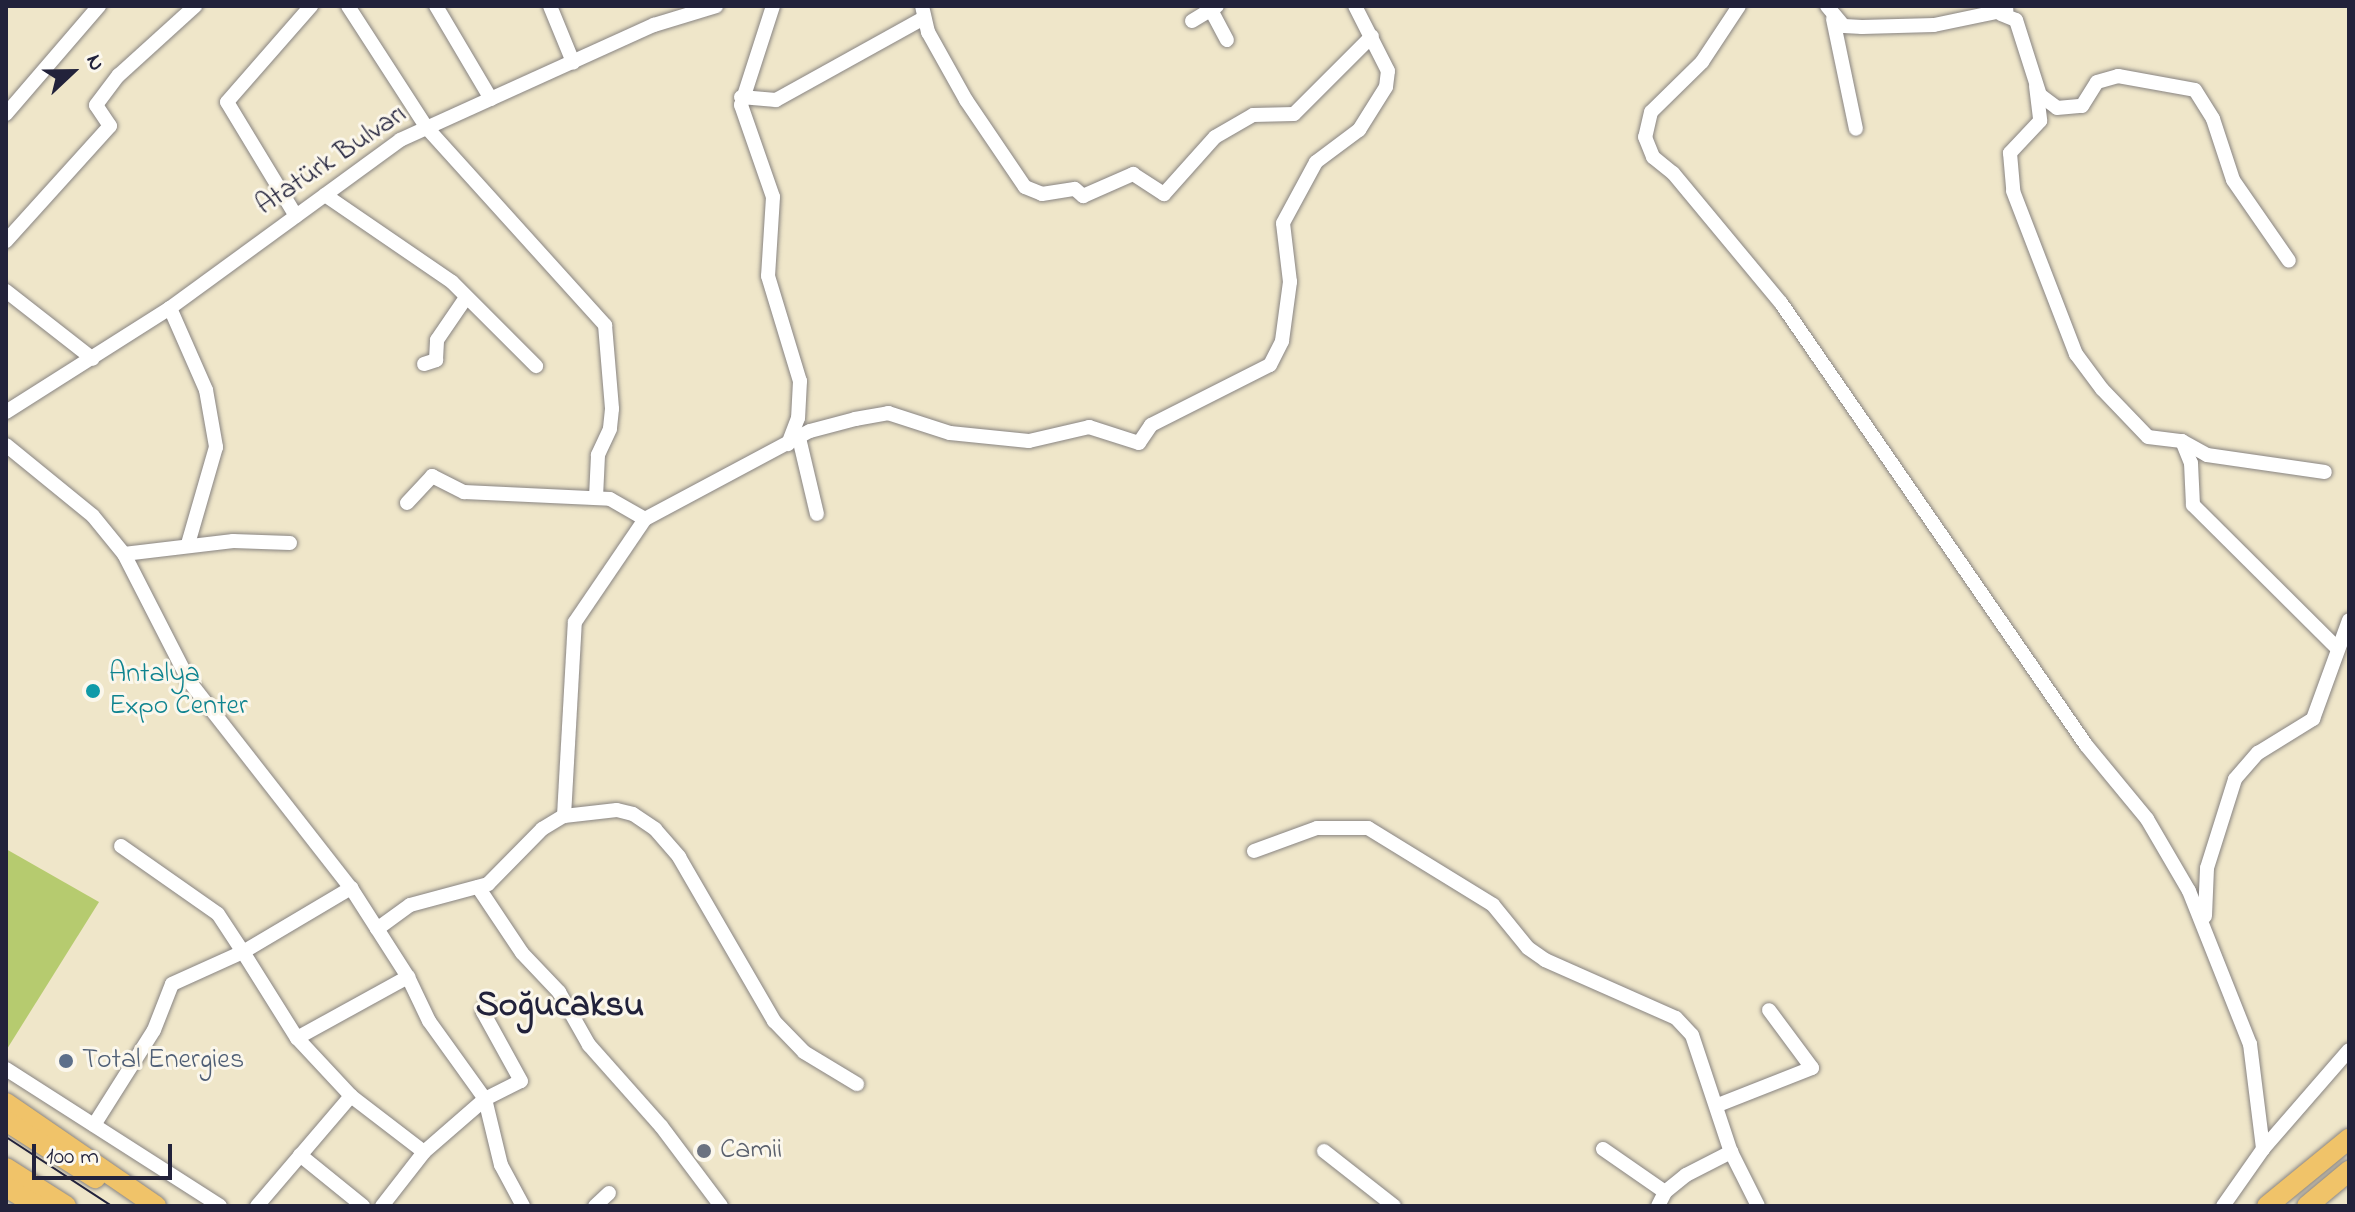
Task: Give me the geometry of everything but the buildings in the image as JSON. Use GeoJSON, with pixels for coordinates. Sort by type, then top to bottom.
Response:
{"type":"FeatureCollection","features":[{"type":"Feature","properties":{"kind":"highway"},"geometry":{"type":"LineString","coordinates":[[6,1103],[156,1206]]}},
{"type":"Feature","properties":{"kind":"highway"},"geometry":{"type":"LineString","coordinates":[[6,1121],[139,1206]]}},
{"type":"Feature","properties":{"kind":"highway"},"geometry":{"type":"LineString","coordinates":[[2267,1206],[2349,1139]]}},
{"type":"Feature","properties":{"kind":"highway"},"geometry":{"type":"LineString","coordinates":[[6,1168],[66,1206]]}},
{"type":"Feature","properties":{"kind":"highway"},"geometry":{"type":"LineString","coordinates":[[2307,1206],[2349,1171]]}},
{"type":"Feature","properties":{"kind":"highway"},"geometry":{"type":"LineString","coordinates":[[6,1187],[38,1206]]}},
{"type":"Feature","properties":{"kind":"street"},"geometry":{"type":"LineString","coordinates":[[6,114],[99,6]]}},
{"type":"Feature","properties":{"kind":"street"},"geometry":{"type":"LineString","coordinates":[[6,241],[110,126],[96,105],[119,75],[195,6]]}},
{"type":"Feature","properties":{"kind":"street"},"geometry":{"type":"LineString","coordinates":[[296,216],[227,102],[311,6]]}},
{"type":"Feature","properties":{"kind":"street"},"geometry":{"type":"LineString","coordinates":[[348,6],[427,128],[605,325],[612,409],[610,429],[598,455],[596,497]]}},
{"type":"Feature","properties":{"kind":"street"},"geometry":{"type":"LineString","coordinates":[[436,6],[491,99]]}},
{"type":"Feature","properties":{"kind":"street"},"geometry":{"type":"LineString","coordinates":[[550,6],[573,62]]}},
{"type":"Feature","properties":{"kind":"street","name":"Atatürk Bulvarı"},"geometry":{"type":"LineString","coordinates":[[6,412],[170,308],[400,140],[699,8],[716,6]]}},
{"type":"Feature","properties":{"kind":"street"},"geometry":{"type":"LineString","coordinates":[[773,6],[741,97],[773,197],[768,276],[800,381],[794,441],[817,514]]}},
{"type":"Feature","properties":{"kind":"street"},"geometry":{"type":"LineString","coordinates":[[564,816],[575,622],[645,519],[794,441],[888,413],[950,433],[1029,441],[1089,427],[1139,443],[1151,425],[1270,365],[1282,341],[1290,282],[1283,223],[1316,162],[1359,130],[1386,87],[1388,71],[1355,6]]}},
{"type":"Feature","properties":{"kind":"street"},"geometry":{"type":"LineString","coordinates":[[1739,6],[1702,62],[1651,112],[1645,137],[1653,157],[1673,173],[1781,303],[2086,745],[2147,819],[2206,928],[2216,968],[2250,1044],[2263,1149]]}},
{"type":"Feature","properties":{"kind":"street"},"geometry":{"type":"LineString","coordinates":[[1192,21],[1214,8],[1227,40]]}},
{"type":"Feature","properties":{"kind":"street"},"geometry":{"type":"LineString","coordinates":[[1829,11],[1844,26],[1909,27],[2006,10],[2019,27],[2036,86],[2040,121],[2010,153],[2011,178],[2072,344],[2140,432],[2182,441],[2207,455],[2325,472]]}},
{"type":"Feature","properties":{"kind":"street"},"geometry":{"type":"LineString","coordinates":[[1829,11],[1856,129]]}},
{"type":"Feature","properties":{"kind":"street"},"geometry":{"type":"LineString","coordinates":[[741,97],[776,100],[923,12],[966,100],[1025,187],[1042,194],[1075,189],[1083,196],[1133,174],[1164,194],[1215,137],[1253,115],[1294,114],[1372,36]]}},
{"type":"Feature","properties":{"kind":"street"},"geometry":{"type":"LineString","coordinates":[[2036,86],[2046,101],[2066,110],[2082,106],[2097,82],[2118,76],[2195,90],[2213,119],[2233,180],[2289,261]]}},
{"type":"Feature","properties":{"kind":"street"},"geometry":{"type":"LineString","coordinates":[[325,195],[437,270],[465,299],[488,314],[536,366]]}},
{"type":"Feature","properties":{"kind":"street"},"geometry":{"type":"LineString","coordinates":[[6,291],[93,359]]}},
{"type":"Feature","properties":{"kind":"street"},"geometry":{"type":"LineString","coordinates":[[424,364],[436,360],[437,340],[465,299]]}},
{"type":"Feature","properties":{"kind":"street"},"geometry":{"type":"LineString","coordinates":[[170,308],[206,390],[216,447],[188,544]]}},
{"type":"Feature","properties":{"kind":"street"},"geometry":{"type":"LineString","coordinates":[[2182,441],[2191,463],[2193,505],[2338,649]]}},
{"type":"Feature","properties":{"kind":"street"},"geometry":{"type":"LineString","coordinates":[[6,445],[93,516],[124,554],[189,681],[351,888],[408,977],[429,1021],[485,1099],[501,1165],[523,1206]]}},
{"type":"Feature","properties":{"kind":"street"},"geometry":{"type":"LineString","coordinates":[[407,503],[432,476],[464,492],[548,499],[610,499],[645,519]]}},
{"type":"Feature","properties":{"kind":"street"},"geometry":{"type":"LineString","coordinates":[[124,554],[188,544],[290,543]]}},
{"type":"Feature","properties":{"kind":"street"},"geometry":{"type":"LineString","coordinates":[[2206,928],[2207,868],[2235,779],[2258,753],[2313,719],[2349,620]]}},
{"type":"Feature","properties":{"kind":"street"},"geometry":{"type":"LineString","coordinates":[[377,929],[410,905],[478,887],[499,876],[542,829],[564,816],[617,810],[643,818],[692,876],[731,954],[774,1021],[804,1052],[857,1084]]}},
{"type":"Feature","properties":{"kind":"street"},"geometry":{"type":"LineString","coordinates":[[1254,851],[1317,828],[1368,828],[1493,905],[1528,948],[1545,960],[1676,1018],[1692,1035],[1718,1105],[1731,1152],[1758,1206]]}},
{"type":"Feature","properties":{"kind":"street"},"geometry":{"type":"LineString","coordinates":[[121,846],[218,914],[297,1038],[351,1096],[424,1152]]}},
{"type":"Feature","properties":{"kind":"street"},"geometry":{"type":"LineString","coordinates":[[478,887],[522,953],[559,992],[589,1045],[635,1094],[721,1206]]}},
{"type":"Feature","properties":{"kind":"street"},"geometry":{"type":"LineString","coordinates":[[94,1125],[154,1030],[172,984],[243,952],[351,888]]}},
{"type":"Feature","properties":{"kind":"street"},"geometry":{"type":"LineString","coordinates":[[297,1038],[408,977]]}},
{"type":"Feature","properties":{"kind":"street"},"geometry":{"type":"LineString","coordinates":[[382,1206],[424,1152],[485,1099],[522,1077],[487,1021],[487,1002]]}},
{"type":"Feature","properties":{"kind":"street"},"geometry":{"type":"LineString","coordinates":[[1718,1105],[1812,1068],[1769,1010]]}},
{"type":"Feature","properties":{"kind":"street"},"geometry":{"type":"LineString","coordinates":[[2223,1206],[2263,1149],[2349,1050]]}},
{"type":"Feature","properties":{"kind":"street"},"geometry":{"type":"LineString","coordinates":[[6,1069],[220,1206]]}},
{"type":"Feature","properties":{"kind":"street"},"geometry":{"type":"LineString","coordinates":[[257,1206],[351,1096]]}},
{"type":"Feature","properties":{"kind":"street"},"geometry":{"type":"LineString","coordinates":[[1603,1149],[1665,1192]]}},
{"type":"Feature","properties":{"kind":"street"},"geometry":{"type":"LineString","coordinates":[[1324,1151],[1394,1206]]}},
{"type":"Feature","properties":{"kind":"street"},"geometry":{"type":"LineString","coordinates":[[1658,1206],[1665,1192],[1710,1160],[1731,1152]]}},
{"type":"Feature","properties":{"kind":"street"},"geometry":{"type":"LineString","coordinates":[[300,1155],[363,1206]]}},
{"type":"Feature","properties":{"kind":"street"},"geometry":{"type":"LineString","coordinates":[[595,1206],[609,1193]]}},
{"type":"Feature","properties":{"kind":"green space"},"geometry":{"type":"Polygon","coordinates":[[[6,849],[99,902],[7,1049],[6,1048],[6,849]]]}},
{"type":"Feature","properties":{"kind":"tram line"},"geometry":{"type":"LineString","coordinates":[[6,1137],[112,1206]]}},
{"type":"Feature","properties":{"kind":"place","name":"Antalya Expo Center"},"geometry":{"type":"Point","coordinates":[93,691]}},
{"type":"Feature","properties":{"kind":"place","name":"Total Energies"},"geometry":{"type":"Point","coordinates":[66,1061]}},
{"type":"Feature","properties":{"kind":"place","name":"Camii"},"geometry":{"type":"Point","coordinates":[704,1151]}},
{"type":"Feature","properties":{"kind":"district","name":"Soğucaksu"},"geometry":{"type":"Point","coordinates":[560,1007]}}]}
